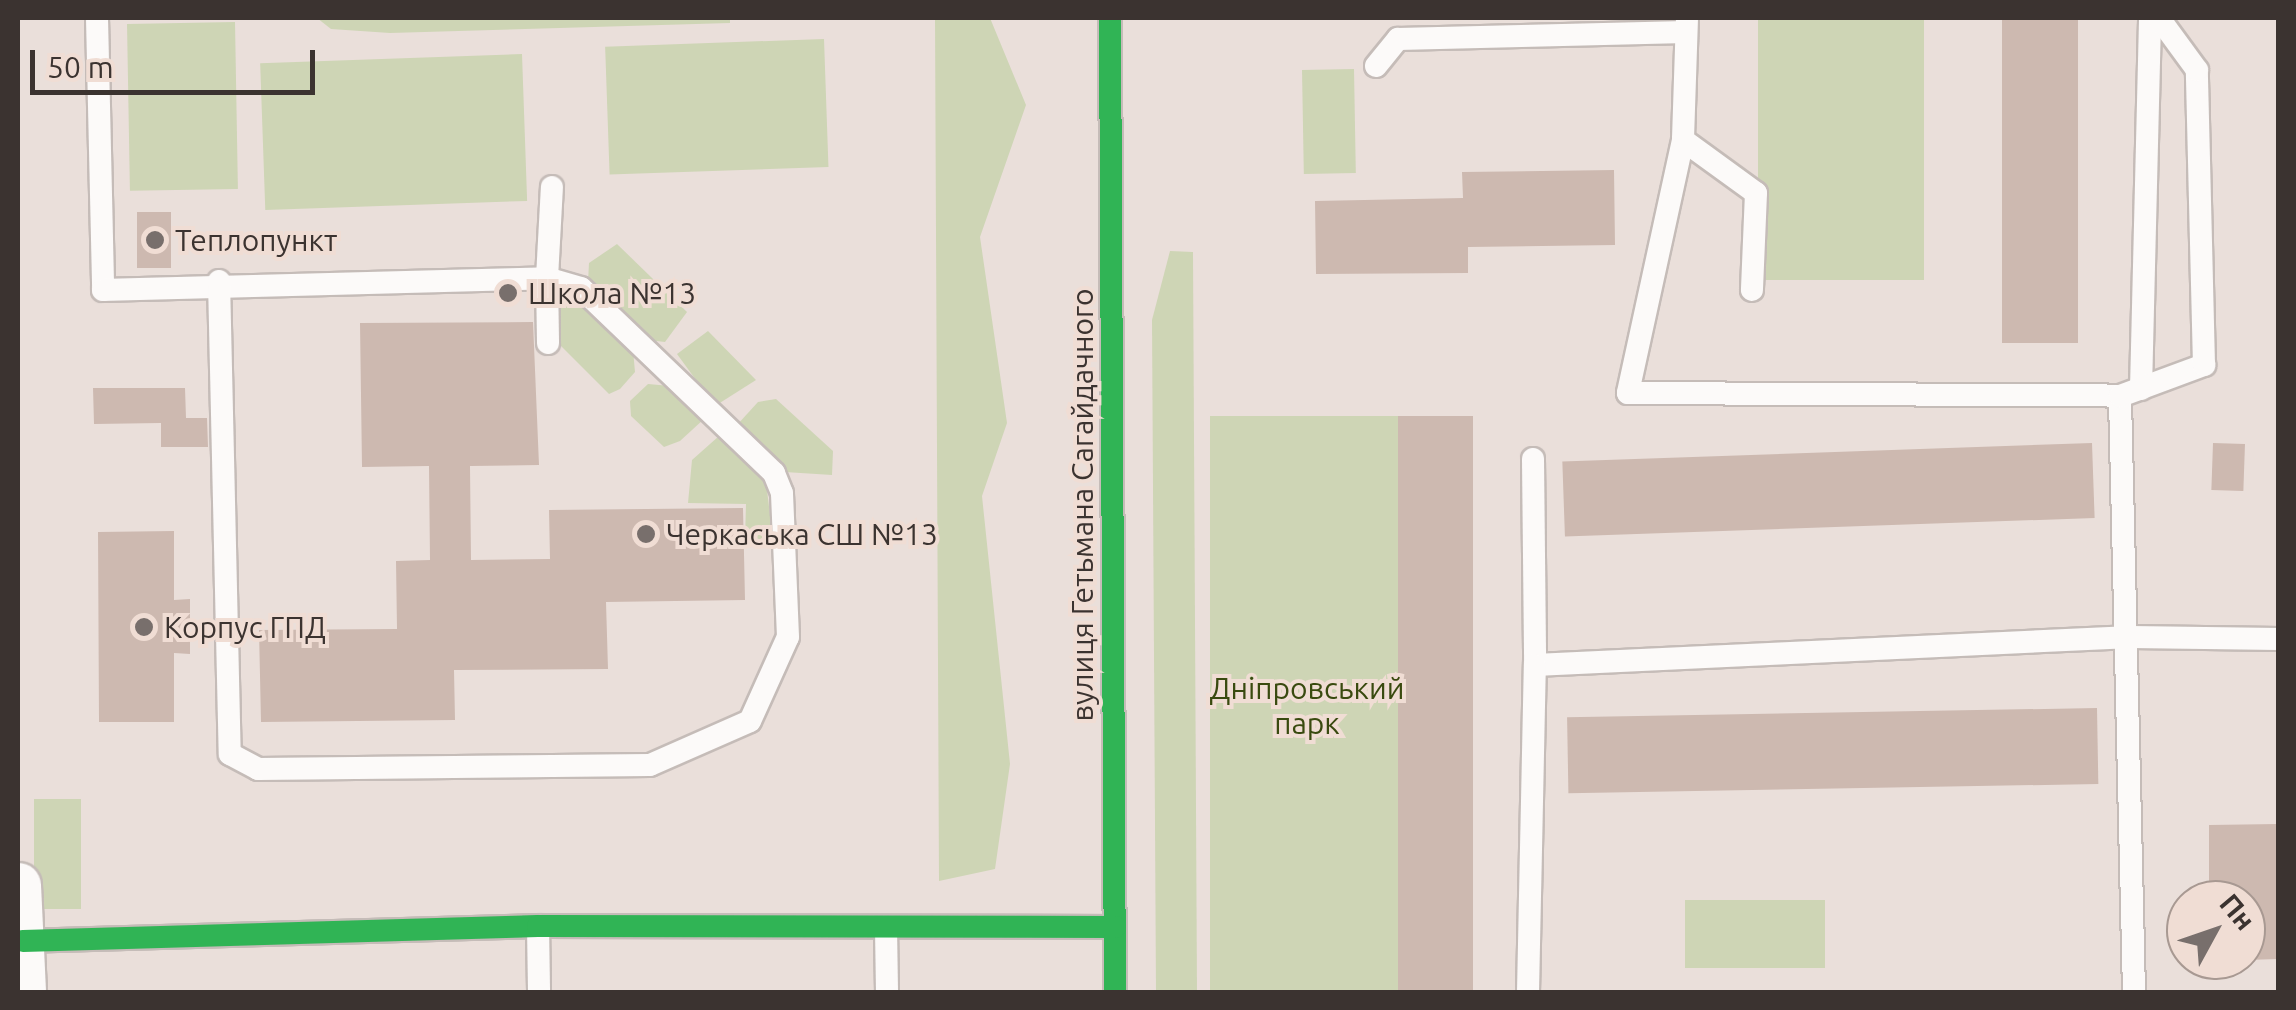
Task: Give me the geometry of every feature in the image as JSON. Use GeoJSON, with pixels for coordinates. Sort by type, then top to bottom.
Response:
{"type":"FeatureCollection","features":[{"type":"Feature","properties":{"kind":"street","name":"вулиця Гетьмана Сагайдачного"},"geometry":{"type":"LineString","coordinates":[[1110,18],[1115,992]]}},
{"type":"Feature","properties":{"kind":"street"},"geometry":{"type":"LineString","coordinates":[[18,885],[22,992]]}},
{"type":"Feature","properties":{"kind":"street"},"geometry":{"type":"LineString","coordinates":[[23,942],[538,926],[1115,927]]}},
{"type":"Feature","properties":{"kind":"lane"},"geometry":{"type":"LineString","coordinates":[[97,18],[102,290],[218,281],[546,278],[582,288],[774,474],[782,493],[788,638],[750,721],[650,765],[258,768],[230,754],[218,281]]}},
{"type":"Feature","properties":{"kind":"lane"},"geometry":{"type":"LineString","coordinates":[[2134,992],[2130,392],[2150,18]]}},
{"type":"Feature","properties":{"kind":"lane"},"geometry":{"type":"LineString","coordinates":[[1376,66],[1398,39],[1687,25],[1683,140],[1628,393],[2130,392],[2204,364],[2197,70],[2159,18]]}},
{"type":"Feature","properties":{"kind":"lane"},"geometry":{"type":"LineString","coordinates":[[1683,140],[1756,193],[1752,290]]}},
{"type":"Feature","properties":{"kind":"lane"},"geometry":{"type":"LineString","coordinates":[[548,343],[546,278],[552,187]]}},
{"type":"Feature","properties":{"kind":"lane"},"geometry":{"type":"LineString","coordinates":[[1528,992],[1535,665],[1533,459]]}},
{"type":"Feature","properties":{"kind":"lane"},"geometry":{"type":"LineString","coordinates":[[1535,665],[2132,637],[2278,639]]}},
{"type":"Feature","properties":{"kind":"lane"},"geometry":{"type":"LineString","coordinates":[[538,926],[539,992]]}},
{"type":"Feature","properties":{"kind":"lane"},"geometry":{"type":"LineString","coordinates":[[886,928],[887,992]]}},
{"type":"Feature","properties":{"kind":"green space"},"geometry":{"type":"Polygon","coordinates":[[[317,18],[730,18],[730,23],[390,33],[331,29],[317,18]]]}},
{"type":"Feature","properties":{"kind":"green space"},"geometry":{"type":"Polygon","coordinates":[[[935,18],[990,18],[1026,105],[980,237],[1007,423],[982,496],[1010,764],[995,869],[939,881],[935,18]]]}},
{"type":"Feature","properties":{"kind":"green space"},"geometry":{"type":"Polygon","coordinates":[[[1758,18],[1924,18],[1924,280],[1758,280],[1758,18]]]}},
{"type":"Feature","properties":{"kind":"green space"},"geometry":{"type":"Polygon","coordinates":[[[235,22],[238,189],[130,191],[127,24],[235,22]]]}},
{"type":"Feature","properties":{"kind":"green space"},"geometry":{"type":"Polygon","coordinates":[[[824,39],[828,167],[610,175],[605,47],[824,39]]]}},
{"type":"Feature","properties":{"kind":"green space"},"geometry":{"type":"Polygon","coordinates":[[[522,54],[527,201],[265,210],[260,63],[522,54]]]}},
{"type":"Feature","properties":{"kind":"green space"},"geometry":{"type":"Polygon","coordinates":[[[1354,69],[1356,173],[1304,174],[1302,70],[1354,69]]]}},
{"type":"Feature","properties":{"kind":"green space"},"geometry":{"type":"Polygon","coordinates":[[[617,244],[687,312],[665,342],[648,340],[588,282],[589,263],[617,244]]]}},
{"type":"Feature","properties":{"kind":"green space"},"geometry":{"type":"Polygon","coordinates":[[[1170,251],[1193,252],[1197,992],[1156,992],[1152,320],[1170,251]]]}},
{"type":"Feature","properties":{"kind":"green space"},"geometry":{"type":"Polygon","coordinates":[[[559,295],[576,296],[633,350],[635,372],[620,389],[609,394],[560,345],[559,295]]]}},
{"type":"Feature","properties":{"kind":"green space"},"geometry":{"type":"Polygon","coordinates":[[[708,331],[756,380],[715,406],[677,354],[708,331]]]}},
{"type":"Feature","properties":{"kind":"green space"},"geometry":{"type":"Polygon","coordinates":[[[648,384],[670,386],[704,419],[680,441],[664,447],[631,416],[630,401],[648,384]]]}},
{"type":"Feature","properties":{"kind":"green space"},"geometry":{"type":"Polygon","coordinates":[[[776,399],[833,451],[832,475],[785,472],[737,425],[758,402],[776,399]]]}},
{"type":"Feature","properties":{"kind":"green space","name":"Дніпровський парк"},"geometry":{"type":"Polygon","coordinates":[[[1210,416],[1398,416],[1398,992],[1210,992],[1210,416]]]}},
{"type":"Feature","properties":{"kind":"green space"},"geometry":{"type":"Polygon","coordinates":[[[719,436],[766,482],[773,539],[745,540],[746,504],[688,503],[692,460],[719,436]]]}},
{"type":"Feature","properties":{"kind":"green space"},"geometry":{"type":"Polygon","coordinates":[[[34,799],[81,799],[81,909],[34,909],[34,799]]]}},
{"type":"Feature","properties":{"kind":"green space"},"geometry":{"type":"Polygon","coordinates":[[[1685,900],[1825,900],[1825,968],[1685,968],[1685,900]]]}},
{"type":"Feature","properties":{"kind":"building"},"geometry":{"type":"Polygon","coordinates":[[[2002,18],[2078,18],[2078,343],[2002,343],[2002,18]]]}},
{"type":"Feature","properties":{"kind":"building"},"geometry":{"type":"Polygon","coordinates":[[[1614,170],[1615,245],[1468,247],[1468,273],[1316,274],[1315,201],[1463,198],[1462,172],[1614,170]]]}},
{"type":"Feature","properties":{"kind":"building","name":"Теплопункт"},"geometry":{"type":"Polygon","coordinates":[[[137,212],[171,212],[171,268],[137,268],[137,212]]]}},
{"type":"Feature","properties":{"kind":"building","name":"Черкаська СШ №13"},"geometry":{"type":"Polygon","coordinates":[[[533,322],[539,465],[470,466],[471,560],[550,559],[549,510],[743,508],[745,600],[606,602],[608,669],[454,670],[455,720],[261,722],[259,630],[397,629],[396,561],[430,560],[429,466],[362,467],[360,323],[533,322]]]}},
{"type":"Feature","properties":{"kind":"building"},"geometry":{"type":"Polygon","coordinates":[[[93,388],[185,388],[186,418],[207,418],[208,447],[161,447],[161,423],[94,424],[93,388]]]}},
{"type":"Feature","properties":{"kind":"building"},"geometry":{"type":"Polygon","coordinates":[[[1398,416],[1473,416],[1473,992],[1398,992],[1398,416]]]}},
{"type":"Feature","properties":{"kind":"building"},"geometry":{"type":"Polygon","coordinates":[[[2092,443],[2095,518],[1565,536],[1562,461],[2092,443]]]}},
{"type":"Feature","properties":{"kind":"building"},"geometry":{"type":"Polygon","coordinates":[[[2213,443],[2245,444],[2243,491],[2211,490],[2213,443]]]}},
{"type":"Feature","properties":{"kind":"building","name":"Корпус ГПД"},"geometry":{"type":"Polygon","coordinates":[[[174,531],[174,600],[190,599],[190,654],[174,653],[174,722],[99,722],[98,532],[174,531]]]}},
{"type":"Feature","properties":{"kind":"building"},"geometry":{"type":"Polygon","coordinates":[[[2097,708],[2098,784],[1568,793],[1567,717],[2097,708]]]}},
{"type":"Feature","properties":{"kind":"building"},"geometry":{"type":"Polygon","coordinates":[[[2278,824],[2278,959],[2266,959],[2266,880],[2209,880],[2209,825],[2278,824]]]}},
{"type":"Feature","properties":{"kind":"traffic: fast"},"geometry":{"type":"LineString","coordinates":[[1110,18],[1115,992]]}},
{"type":"Feature","properties":{"kind":"traffic: fast"},"geometry":{"type":"LineString","coordinates":[[23,941],[538,926],[1115,927]]}},
{"type":"Feature","properties":{"kind":"place","name":"Теплопункт"},"geometry":{"type":"Point","coordinates":[155,240]}},
{"type":"Feature","properties":{"kind":"place","name":"Школа №13"},"geometry":{"type":"Point","coordinates":[508,293]}},
{"type":"Feature","properties":{"kind":"place","name":"Черкаська СШ №13"},"geometry":{"type":"Point","coordinates":[646,534]}},
{"type":"Feature","properties":{"kind":"place","name":"Корпус ГПД"},"geometry":{"type":"Point","coordinates":[144,627]}}]}
